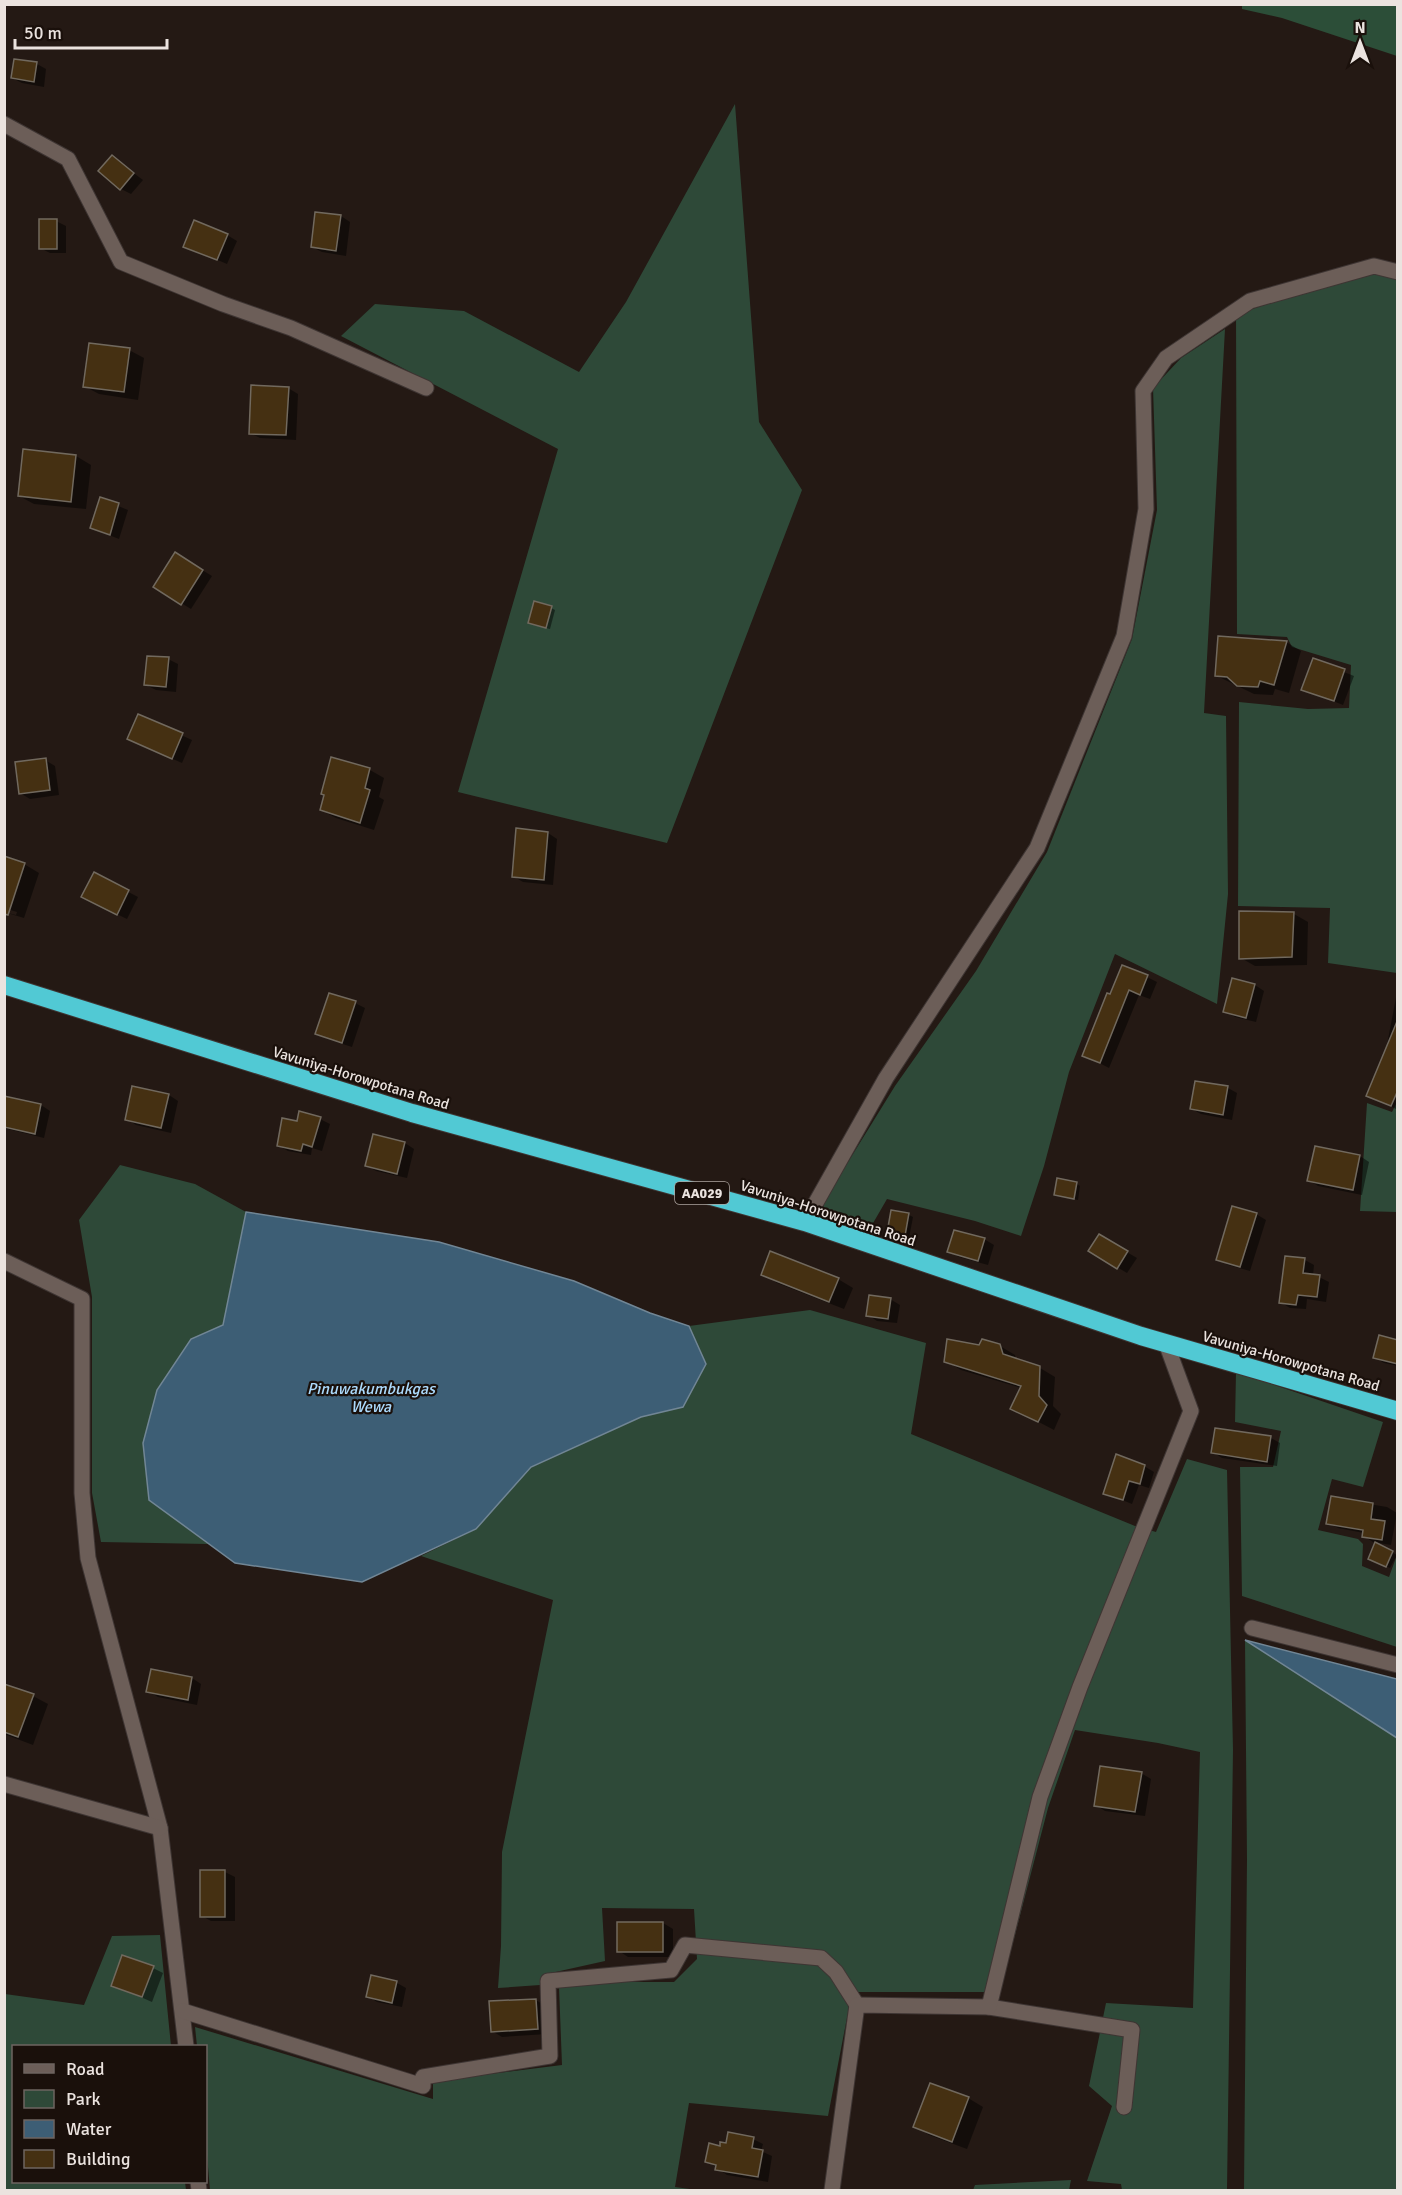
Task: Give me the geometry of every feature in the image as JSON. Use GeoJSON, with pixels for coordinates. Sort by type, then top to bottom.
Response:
{"type":"FeatureCollection","features":[{"type":"Feature","properties":{"kind":"highway","name":"Vavuniya-Horowpotana Road"},"geometry":{"type":"LineString","coordinates":[[4,985],[412,1113],[805,1222],[1026,1298],[1166,1343],[1398,1411]]}},
{"type":"Feature","properties":{"kind":"street"},"geometry":{"type":"LineString","coordinates":[[4,124],[68,159],[121,262],[223,304],[291,328],[426,388]]}},
{"type":"Feature","properties":{"kind":"street"},"geometry":{"type":"LineString","coordinates":[[805,1222],[886,1078],[1037,848],[1124,636],[1146,509],[1143,391],[1166,358],[1250,301],[1374,266],[1398,272]]}},
{"type":"Feature","properties":{"kind":"street"},"geometry":{"type":"LineString","coordinates":[[4,1261],[82,1299],[82,1493],[88,1558],[160,1828],[186,2045]]}},
{"type":"Feature","properties":{"kind":"street"},"geometry":{"type":"LineString","coordinates":[[989,2007],[1040,1797],[1084,1676],[1191,1411],[1166,1343]]}},
{"type":"Feature","properties":{"kind":"street"},"geometry":{"type":"LineString","coordinates":[[1252,1628],[1398,1665]]}},
{"type":"Feature","properties":{"kind":"street"},"geometry":{"type":"LineString","coordinates":[[4,1784],[160,1828]]}},
{"type":"Feature","properties":{"kind":"street"},"geometry":{"type":"LineString","coordinates":[[183,2011],[423,2086],[423,2077],[550,2056],[548,1981],[671,1970],[685,1945],[821,1958],[836,1972],[857,2005],[832,2190]]}},
{"type":"Feature","properties":{"kind":"street"},"geometry":{"type":"LineString","coordinates":[[857,2005],[989,2007],[1132,2030],[1124,2107]]}},
{"type":"Feature","properties":{"kind":"green space"},"geometry":{"type":"Polygon","coordinates":[[[1242,5],[1397,5],[1397,56],[1282,18],[1242,9],[1242,5]]]}},
{"type":"Feature","properties":{"kind":"green space"},"geometry":{"type":"Polygon","coordinates":[[[735,104],[759,422],[802,490],[667,843],[458,792],[558,449],[341,336],[375,304],[464,311],[579,372],[626,302],[735,104]]]}},
{"type":"Feature","properties":{"kind":"green space"},"geometry":{"type":"Polygon","coordinates":[[[1374,271],[1397,277],[1397,973],[1328,963],[1330,908],[1238,906],[1239,702],[1308,709],[1349,708],[1351,665],[1292,647],[1287,637],[1237,634],[1236,314],[1374,271]]]}},
{"type":"Feature","properties":{"kind":"green space"},"geometry":{"type":"Polygon","coordinates":[[[1225,329],[1204,713],[1226,716],[1228,894],[1217,1004],[1115,954],[1069,1072],[1044,1166],[1021,1236],[975,1221],[887,1199],[865,1237],[814,1217],[895,1086],[976,971],[1047,852],[1132,639],[1157,510],[1153,388],[1181,358],[1225,329]]]}},
{"type":"Feature","properties":{"kind":"green space"},"geometry":{"type":"Polygon","coordinates":[[[1397,1102],[1397,1212],[1360,1211],[1367,1103],[1392,1112],[1397,1102]]]}},
{"type":"Feature","properties":{"kind":"green space"},"geometry":{"type":"Polygon","coordinates":[[[120,1165],[195,1184],[246,1212],[223,1326],[191,1339],[157,1390],[150,1500],[208,1544],[101,1542],[92,1493],[92,1297],[79,1220],[120,1165]]]}},
{"type":"Feature","properties":{"kind":"green space"},"geometry":{"type":"Polygon","coordinates":[[[810,1310],[926,1343],[911,1434],[1135,1526],[1156,1532],[1187,1459],[1227,1470],[1233,1750],[1227,2190],[1122,2190],[1121,2184],[1087,2181],[1112,2106],[1089,2086],[1106,2003],[1193,2008],[1200,1752],[1075,1730],[1048,1808],[1000,1992],[852,1992],[828,2116],[689,2103],[675,2187],[697,2190],[210,2190],[207,2155],[207,2045],[197,2045],[195,2027],[433,2099],[433,2081],[562,2065],[559,1987],[614,1982],[674,1982],[697,1959],[694,1909],[602,1908],[605,1961],[542,1975],[540,1985],[498,1988],[502,1852],[553,1600],[421,1556],[476,1529],[531,1467],[641,1417],[683,1407],[706,1364],[689,1326],[810,1310]]]}},
{"type":"Feature","properties":{"kind":"green space"},"geometry":{"type":"Polygon","coordinates":[[[1236,1372],[1383,1422],[1363,1487],[1332,1479],[1318,1530],[1358,1539],[1363,1544],[1362,1566],[1389,1577],[1397,1555],[1397,1647],[1242,1596],[1240,1467],[1273,1467],[1281,1431],[1235,1422],[1236,1372]]]}},
{"type":"Feature","properties":{"kind":"green space"},"geometry":{"type":"Polygon","coordinates":[[[1245,1640],[1397,1738],[1398,2190],[1244,2190],[1247,1859],[1245,1640]]]}},
{"type":"Feature","properties":{"kind":"green space"},"geometry":{"type":"Polygon","coordinates":[[[160,1935],[171,2045],[12,2045],[12,2183],[185,2183],[186,2190],[5,2190],[5,1994],[84,2005],[112,1936],[160,1935]]]}},
{"type":"Feature","properties":{"kind":"green space"},"geometry":{"type":"Polygon","coordinates":[[[1071,2180],[1069,2190],[973,2190],[975,2185],[1071,2180]]]}},
{"type":"Feature","properties":{"kind":"water","name":"Pinuwakumbukgas Wewa"},"geometry":{"type":"Polygon","coordinates":[[[246,1212],[439,1242],[574,1281],[650,1313],[689,1326],[706,1364],[683,1407],[641,1417],[531,1467],[476,1529],[362,1582],[235,1563],[149,1500],[143,1443],[157,1390],[191,1339],[223,1325],[246,1212]]]}},
{"type":"Feature","properties":{"kind":"water"},"geometry":{"type":"Polygon","coordinates":[[[1245,1640],[1397,1679],[1397,1738],[1245,1640]]]}},
{"type":"Feature","properties":{"kind":"building"},"geometry":{"type":"Polygon","coordinates":[[[14,59],[37,62],[34,82],[11,78],[14,59]]]}},
{"type":"Feature","properties":{"kind":"building"},"geometry":{"type":"Polygon","coordinates":[[[112,155],[134,173],[120,190],[98,171],[112,155]]]}},
{"type":"Feature","properties":{"kind":"building"},"geometry":{"type":"Polygon","coordinates":[[[315,212],[341,215],[336,251],[311,247],[315,212]]]}},
{"type":"Feature","properties":{"kind":"building"},"geometry":{"type":"Polygon","coordinates":[[[39,219],[57,219],[57,249],[39,249],[39,219]]]}},
{"type":"Feature","properties":{"kind":"building"},"geometry":{"type":"Polygon","coordinates":[[[194,220],[228,234],[217,260],[183,247],[194,220]]]}},
{"type":"Feature","properties":{"kind":"building"},"geometry":{"type":"Polygon","coordinates":[[[89,343],[130,348],[124,392],[83,387],[89,343]]]}},
{"type":"Feature","properties":{"kind":"building"},"geometry":{"type":"Polygon","coordinates":[[[251,385],[289,387],[286,435],[249,434],[251,385]]]}},
{"type":"Feature","properties":{"kind":"building"},"geometry":{"type":"Polygon","coordinates":[[[23,449],[76,455],[71,502],[18,496],[23,449]]]}},
{"type":"Feature","properties":{"kind":"building"},"geometry":{"type":"Polygon","coordinates":[[[100,497],[119,503],[110,535],[90,528],[100,497]]]}},
{"type":"Feature","properties":{"kind":"building"},"geometry":{"type":"Polygon","coordinates":[[[175,552],[203,570],[181,605],[153,587],[175,552]]]}},
{"type":"Feature","properties":{"kind":"building"},"geometry":{"type":"Polygon","coordinates":[[[534,601],[552,606],[546,628],[528,623],[534,601]]]}},
{"type":"Feature","properties":{"kind":"building"},"geometry":{"type":"Polygon","coordinates":[[[1218,636],[1287,641],[1274,685],[1260,681],[1258,687],[1237,686],[1227,677],[1215,676],[1218,636]]]}},
{"type":"Feature","properties":{"kind":"building"},"geometry":{"type":"Polygon","coordinates":[[[147,656],[169,657],[166,687],[144,685],[147,656]]]}},
{"type":"Feature","properties":{"kind":"building"},"geometry":{"type":"Polygon","coordinates":[[[1313,658],[1345,669],[1334,701],[1301,690],[1313,658]]]}},
{"type":"Feature","properties":{"kind":"building"},"geometry":{"type":"Polygon","coordinates":[[[138,714],[183,733],[172,759],[127,739],[138,714]]]}},
{"type":"Feature","properties":{"kind":"building"},"geometry":{"type":"Polygon","coordinates":[[[331,757],[370,768],[365,788],[370,790],[360,823],[320,810],[324,795],[321,794],[331,757]]]}},
{"type":"Feature","properties":{"kind":"building"},"geometry":{"type":"Polygon","coordinates":[[[46,758],[50,790],[19,794],[15,762],[46,758]]]}},
{"type":"Feature","properties":{"kind":"building"},"geometry":{"type":"Polygon","coordinates":[[[516,828],[548,832],[544,880],[512,877],[516,828]]]}},
{"type":"Feature","properties":{"kind":"building"},"geometry":{"type":"Polygon","coordinates":[[[4,856],[25,863],[8,915],[4,914],[4,856]]]}},
{"type":"Feature","properties":{"kind":"building"},"geometry":{"type":"Polygon","coordinates":[[[94,872],[129,890],[117,915],[81,897],[94,872]]]}},
{"type":"Feature","properties":{"kind":"building"},"geometry":{"type":"Polygon","coordinates":[[[1239,911],[1294,912],[1292,957],[1239,959],[1239,911]]]}},
{"type":"Feature","properties":{"kind":"building"},"geometry":{"type":"Polygon","coordinates":[[[1122,965],[1148,975],[1140,995],[1129,990],[1100,1063],[1082,1056],[1107,993],[1110,994],[1122,965]]]}},
{"type":"Feature","properties":{"kind":"building"},"geometry":{"type":"Polygon","coordinates":[[[1232,978],[1255,984],[1246,1018],[1223,1012],[1232,978]]]}},
{"type":"Feature","properties":{"kind":"building"},"geometry":{"type":"Polygon","coordinates":[[[329,993],[356,1001],[342,1043],[315,1034],[329,993]]]}},
{"type":"Feature","properties":{"kind":"building"},"geometry":{"type":"Polygon","coordinates":[[[1398,1019],[1398,1090],[1391,1106],[1366,1096],[1398,1019]]]}},
{"type":"Feature","properties":{"kind":"building"},"geometry":{"type":"Polygon","coordinates":[[[1195,1081],[1228,1086],[1223,1115],[1190,1109],[1195,1081]]]}},
{"type":"Feature","properties":{"kind":"building"},"geometry":{"type":"Polygon","coordinates":[[[132,1086],[169,1094],[161,1128],[125,1120],[132,1086]]]}},
{"type":"Feature","properties":{"kind":"building"},"geometry":{"type":"Polygon","coordinates":[[[4,1096],[41,1104],[35,1134],[4,1127],[4,1096]]]}},
{"type":"Feature","properties":{"kind":"building"},"geometry":{"type":"Polygon","coordinates":[[[299,1111],[321,1117],[312,1147],[303,1144],[301,1151],[277,1146],[282,1118],[297,1121],[299,1111]]]}},
{"type":"Feature","properties":{"kind":"building"},"geometry":{"type":"Polygon","coordinates":[[[373,1134],[405,1142],[397,1174],[365,1166],[373,1134]]]}},
{"type":"Feature","properties":{"kind":"building"},"geometry":{"type":"Polygon","coordinates":[[[1315,1146],[1360,1155],[1353,1190],[1307,1181],[1315,1146]]]}},
{"type":"Feature","properties":{"kind":"building"},"geometry":{"type":"Polygon","coordinates":[[[1057,1178],[1077,1182],[1074,1199],[1054,1195],[1057,1178]]]}},
{"type":"Feature","properties":{"kind":"building"},"geometry":{"type":"Polygon","coordinates":[[[1232,1206],[1257,1213],[1240,1267],[1216,1260],[1232,1206]]]}},
{"type":"Feature","properties":{"kind":"building"},"geometry":{"type":"Polygon","coordinates":[[[891,1210],[909,1213],[905,1236],[887,1233],[891,1210]]]}},
{"type":"Feature","properties":{"kind":"building"},"geometry":{"type":"Polygon","coordinates":[[[954,1230],[985,1238],[978,1261],[947,1252],[954,1230]]]}},
{"type":"Feature","properties":{"kind":"building"},"geometry":{"type":"Polygon","coordinates":[[[1099,1234],[1128,1251],[1117,1269],[1088,1251],[1099,1234]]]}},
{"type":"Feature","properties":{"kind":"building"},"geometry":{"type":"Polygon","coordinates":[[[770,1251],[839,1278],[829,1302],[761,1275],[770,1251]]]}},
{"type":"Feature","properties":{"kind":"building"},"geometry":{"type":"Polygon","coordinates":[[[1285,1256],[1305,1258],[1303,1273],[1320,1275],[1317,1297],[1298,1295],[1296,1305],[1279,1303],[1285,1256]]]}},
{"type":"Feature","properties":{"kind":"building"},"geometry":{"type":"Polygon","coordinates":[[[869,1295],[891,1298],[888,1319],[866,1316],[869,1295]]]}},
{"type":"Feature","properties":{"kind":"building"},"geometry":{"type":"Polygon","coordinates":[[[1379,1335],[1398,1340],[1398,1364],[1373,1358],[1379,1335]]]}},
{"type":"Feature","properties":{"kind":"building"},"geometry":{"type":"Polygon","coordinates":[[[947,1339],[979,1345],[982,1339],[1000,1344],[1003,1354],[1040,1366],[1039,1396],[1047,1405],[1038,1422],[1010,1409],[1021,1386],[944,1362],[947,1339]]]}},
{"type":"Feature","properties":{"kind":"building"},"geometry":{"type":"Polygon","coordinates":[[[1215,1428],[1271,1436],[1267,1462],[1211,1453],[1215,1428]]]}},
{"type":"Feature","properties":{"kind":"building"},"geometry":{"type":"Polygon","coordinates":[[[1116,1454],[1145,1465],[1140,1484],[1129,1481],[1123,1500],[1103,1494],[1116,1454]]]}},
{"type":"Feature","properties":{"kind":"building"},"geometry":{"type":"Polygon","coordinates":[[[1331,1496],[1373,1503],[1371,1519],[1385,1521],[1382,1540],[1362,1537],[1363,1530],[1326,1524],[1331,1496]]]}},
{"type":"Feature","properties":{"kind":"building"},"geometry":{"type":"Polygon","coordinates":[[[1375,1542],[1393,1551],[1386,1567],[1368,1559],[1375,1542]]]}},
{"type":"Feature","properties":{"kind":"building"},"geometry":{"type":"Polygon","coordinates":[[[151,1669],[192,1677],[188,1700],[146,1692],[151,1669]]]}},
{"type":"Feature","properties":{"kind":"building"},"geometry":{"type":"Polygon","coordinates":[[[4,1684],[34,1694],[18,1737],[4,1732],[4,1684]]]}},
{"type":"Feature","properties":{"kind":"building"},"geometry":{"type":"Polygon","coordinates":[[[1100,1766],[1142,1772],[1135,1812],[1094,1806],[1100,1766]]]}},
{"type":"Feature","properties":{"kind":"building"},"geometry":{"type":"Polygon","coordinates":[[[200,1870],[225,1870],[225,1917],[200,1917],[200,1870]]]}},
{"type":"Feature","properties":{"kind":"building"},"geometry":{"type":"Polygon","coordinates":[[[617,1922],[663,1922],[663,1952],[617,1952],[617,1922]]]}},
{"type":"Feature","properties":{"kind":"building"},"geometry":{"type":"Polygon","coordinates":[[[122,1955],[154,1966],[142,1997],[111,1986],[122,1955]]]}},
{"type":"Feature","properties":{"kind":"building"},"geometry":{"type":"Polygon","coordinates":[[[371,1975],[397,1981],[392,2003],[366,1997],[371,1975]]]}},
{"type":"Feature","properties":{"kind":"building"},"geometry":{"type":"Polygon","coordinates":[[[536,1999],[538,2029],[491,2032],[489,2001],[536,1999]]]}},
{"type":"Feature","properties":{"kind":"building"},"geometry":{"type":"Polygon","coordinates":[[[930,2083],[969,2097],[952,2142],[913,2127],[930,2083]]]}},
{"type":"Feature","properties":{"kind":"building"},"geometry":{"type":"Polygon","coordinates":[[[728,2132],[754,2137],[752,2148],[763,2150],[758,2177],[715,2170],[716,2165],[705,2162],[709,2143],[720,2146],[720,2142],[726,2143],[728,2132]]]}}]}
